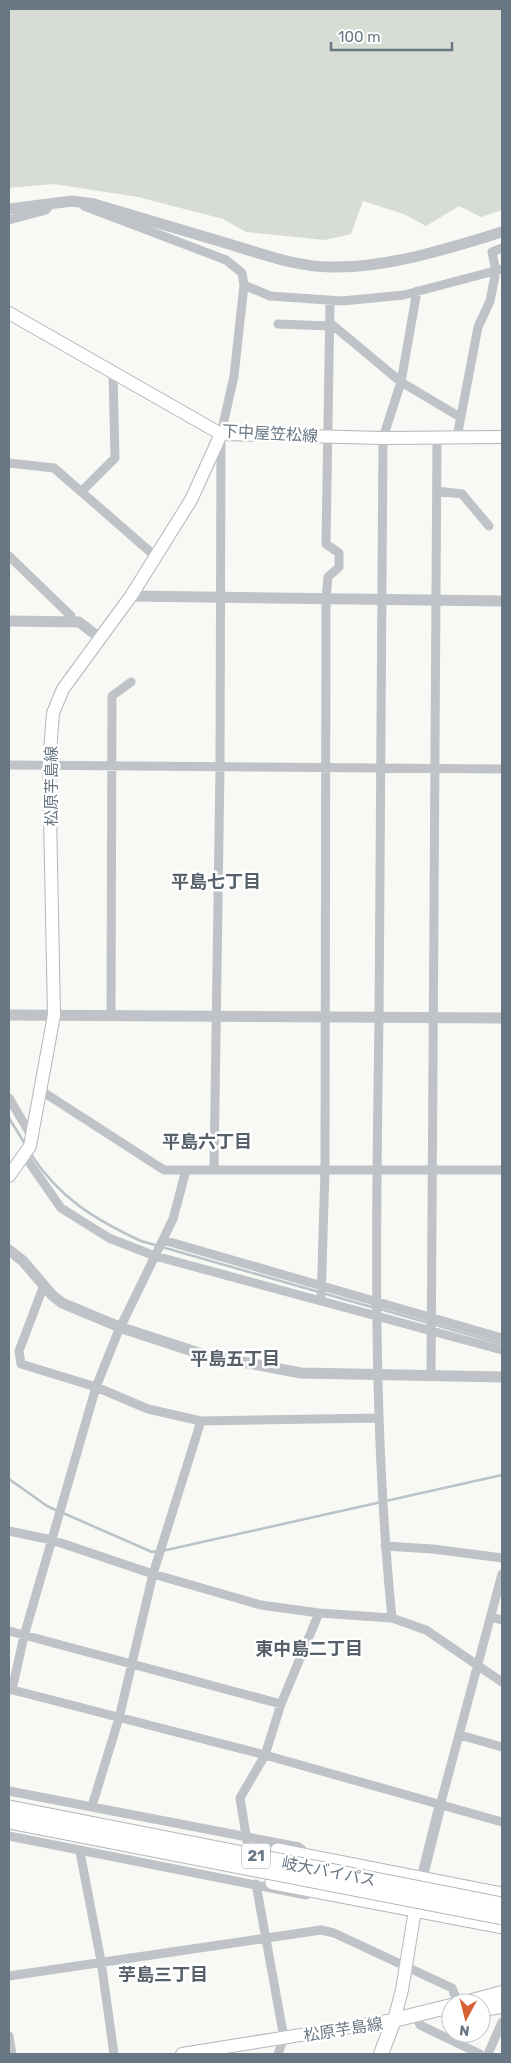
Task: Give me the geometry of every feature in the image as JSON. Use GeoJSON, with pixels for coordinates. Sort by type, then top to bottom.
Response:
{"type":"FeatureCollection","features":[{"type":"Feature","properties":{"kind":"highway","name":"21"},"geometry":{"type":"LineString","coordinates":[[9,1804],[65,1809],[502,1895]]}},
{"type":"Feature","properties":{"kind":"highway","name":"岐大バイパス"},"geometry":{"type":"LineString","coordinates":[[9,1808],[502,1905]]}},
{"type":"Feature","properties":{"kind":"highway","name":"岐大バイパス"},"geometry":{"type":"LineString","coordinates":[[9,1821],[502,1917]]}},
{"type":"Feature","properties":{"kind":"highway","name":"21"},"geometry":{"type":"LineString","coordinates":[[9,1825],[58,1839],[502,1926]]}},
{"type":"Feature","properties":{"kind":"main road","name":"下中屋笠松線"},"geometry":{"type":"LineString","coordinates":[[9,313],[221,434],[383,438],[502,437]]}},
{"type":"Feature","properties":{"kind":"main road","name":"松原芋島線"},"geometry":{"type":"LineString","coordinates":[[9,1176],[28,1148],[54,1015],[49,764],[53,713],[63,689],[131,596],[199,486],[221,434]]}},
{"type":"Feature","properties":{"kind":"main road","name":"松原芋島線"},"geometry":{"type":"LineString","coordinates":[[182,2054],[394,2020],[406,1967],[415,1910]]}},
{"type":"Feature","properties":{"kind":"main road"},"geometry":{"type":"LineString","coordinates":[[394,2020],[441,2008]]}},
{"type":"Feature","properties":{"kind":"main road"},"geometry":{"type":"LineString","coordinates":[[394,2020],[441,2014]]}},
{"type":"Feature","properties":{"kind":"main road"},"geometry":{"type":"LineString","coordinates":[[381,2054],[394,2020]]}},
{"type":"Feature","properties":{"kind":"street"},"geometry":{"type":"LineString","coordinates":[[72,201],[226,260],[242,273],[244,285],[234,376],[221,434],[220,767],[214,1170]]}},
{"type":"Feature","properties":{"kind":"street"},"geometry":{"type":"LineString","coordinates":[[9,209],[72,201],[94,204],[264,255],[306,265],[332,267],[361,266],[400,259],[502,232]]}},
{"type":"Feature","properties":{"kind":"street"},"geometry":{"type":"LineString","coordinates":[[9,220],[46,210],[51,203]]}},
{"type":"Feature","properties":{"kind":"street"},"geometry":{"type":"LineString","coordinates":[[457,437],[478,327],[490,301],[499,270],[492,252],[502,248]]}},
{"type":"Feature","properties":{"kind":"street"},"geometry":{"type":"LineString","coordinates":[[244,285],[270,296],[330,301],[404,295],[499,270]]}},
{"type":"Feature","properties":{"kind":"street"},"geometry":{"type":"LineString","coordinates":[[392,1618],[381,1501],[377,1375],[376,1170],[379,1017],[383,438],[401,382],[417,292]]}},
{"type":"Feature","properties":{"kind":"street"},"geometry":{"type":"LineString","coordinates":[[321,1293],[324,1170],[327,768],[326,599],[328,577],[339,567],[338,553],[326,544],[330,301]]}},
{"type":"Feature","properties":{"kind":"street"},"geometry":{"type":"LineString","coordinates":[[278,324],[329,324],[401,382],[460,418]]}},
{"type":"Feature","properties":{"kind":"street"},"geometry":{"type":"LineString","coordinates":[[82,491],[115,458],[113,374]]}},
{"type":"Feature","properties":{"kind":"street"},"geometry":{"type":"LineString","coordinates":[[431,1376],[437,437]]}},
{"type":"Feature","properties":{"kind":"street"},"geometry":{"type":"LineString","coordinates":[[9,463],[54,468],[156,556]]}},
{"type":"Feature","properties":{"kind":"street"},"geometry":{"type":"LineString","coordinates":[[437,491],[462,494],[489,526]]}},
{"type":"Feature","properties":{"kind":"street"},"geometry":{"type":"LineString","coordinates":[[9,556],[61,606],[70,616],[71,621]]}},
{"type":"Feature","properties":{"kind":"street"},"geometry":{"type":"LineString","coordinates":[[131,596],[502,601]]}},
{"type":"Feature","properties":{"kind":"street"},"geometry":{"type":"LineString","coordinates":[[9,621],[79,622],[100,638]]}},
{"type":"Feature","properties":{"kind":"street"},"geometry":{"type":"LineString","coordinates":[[111,1015],[112,696],[131,682]]}},
{"type":"Feature","properties":{"kind":"street"},"geometry":{"type":"LineString","coordinates":[[9,765],[502,769]]}},
{"type":"Feature","properties":{"kind":"street"},"geometry":{"type":"LineString","coordinates":[[9,1014],[502,1018]]}},
{"type":"Feature","properties":{"kind":"street"},"geometry":{"type":"LineString","coordinates":[[40,1090],[164,1170],[502,1170]]}},
{"type":"Feature","properties":{"kind":"street"},"geometry":{"type":"LineString","coordinates":[[9,1098],[28,1148],[61,1208],[109,1238],[159,1248],[432,1324],[502,1338]]}},
{"type":"Feature","properties":{"kind":"street"},"geometry":{"type":"LineString","coordinates":[[186,1170],[173,1219],[96,1388],[10,1689],[265,1755],[502,1822]]}},
{"type":"Feature","properties":{"kind":"street"},"geometry":{"type":"LineString","coordinates":[[159,1248],[432,1324],[502,1350]]}},
{"type":"Feature","properties":{"kind":"street"},"geometry":{"type":"LineString","coordinates":[[9,1250],[24,1261],[44,1286],[62,1303],[122,1328],[205,1355],[301,1373],[502,1377]]}},
{"type":"Feature","properties":{"kind":"street"},"geometry":{"type":"LineString","coordinates":[[44,1286],[19,1351],[21,1364],[96,1388],[148,1410],[202,1421],[379,1418]]}},
{"type":"Feature","properties":{"kind":"street"},"geometry":{"type":"LineString","coordinates":[[92,1806],[133,1665],[153,1574],[202,1421]]}},
{"type":"Feature","properties":{"kind":"street"},"geometry":{"type":"LineString","coordinates":[[9,1530],[52,1540],[153,1574],[261,1605],[319,1614],[392,1618],[426,1630],[502,1682]]}},
{"type":"Feature","properties":{"kind":"street"},"geometry":{"type":"LineString","coordinates":[[385,1546],[433,1549],[502,1558]]}},
{"type":"Feature","properties":{"kind":"street"},"geometry":{"type":"LineString","coordinates":[[415,1910],[440,1806],[502,1574]]}},
{"type":"Feature","properties":{"kind":"street"},"geometry":{"type":"LineString","coordinates":[[247,1838],[240,1798],[265,1755],[281,1704],[319,1614]]}},
{"type":"Feature","properties":{"kind":"street"},"geometry":{"type":"LineString","coordinates":[[491,1617],[502,1620]]}},
{"type":"Feature","properties":{"kind":"street"},"geometry":{"type":"LineString","coordinates":[[9,1631],[281,1704]]}},
{"type":"Feature","properties":{"kind":"street"},"geometry":{"type":"LineString","coordinates":[[460,1735],[502,1747]]}},
{"type":"Feature","properties":{"kind":"street"},"geometry":{"type":"LineString","coordinates":[[9,1791],[299,1847],[311,1858]]}},
{"type":"Feature","properties":{"kind":"street"},"geometry":{"type":"LineString","coordinates":[[9,1836],[80,1852],[257,1886],[326,1898],[354,1897]]}},
{"type":"Feature","properties":{"kind":"street"},"geometry":{"type":"LineString","coordinates":[[80,1852],[101,1961],[114,2054]]}},
{"type":"Feature","properties":{"kind":"street"},"geometry":{"type":"LineString","coordinates":[[257,1886],[284,2038],[278,2054]]}},
{"type":"Feature","properties":{"kind":"street"},"geometry":{"type":"LineString","coordinates":[[9,1976],[101,1961],[328,1931],[452,1988],[454,1993]]}},
{"type":"Feature","properties":{"kind":"street"},"geometry":{"type":"LineString","coordinates":[[417,2018],[420,2024],[480,2054]]}},
{"type":"Feature","properties":{"kind":"street"},"geometry":{"type":"LineString","coordinates":[[488,2054],[502,2022]]}},
{"type":"Feature","properties":{"kind":"street"},"geometry":{"type":"LineString","coordinates":[[9,2036],[12,2054]]}},
{"type":"Feature","properties":{"kind":"shaded area"},"geometry":{"type":"Polygon","coordinates":[[[9,9],[502,9],[502,210],[481,217],[459,206],[426,226],[404,214],[363,201],[351,234],[325,240],[246,232],[223,219],[138,197],[54,184],[9,188],[9,9]]]}},
{"type":"Feature","properties":{"kind":"waterway"},"geometry":{"type":"LineString","coordinates":[[9,1118],[25,1144]]}},
{"type":"Feature","properties":{"kind":"waterway"},"geometry":{"type":"LineString","coordinates":[[30,1153],[41,1169],[65,1195],[93,1215],[141,1241],[375,1308]]}},
{"type":"Feature","properties":{"kind":"waterway"},"geometry":{"type":"LineString","coordinates":[[380,1309],[502,1344]]}},
{"type":"Feature","properties":{"kind":"waterway"},"geometry":{"type":"LineString","coordinates":[[162,1551],[502,1475]]}},
{"type":"Feature","properties":{"kind":"waterway"},"geometry":{"type":"LineString","coordinates":[[9,1479],[47,1506],[58,1511]]}},
{"type":"Feature","properties":{"kind":"waterway"},"geometry":{"type":"LineString","coordinates":[[63,1513],[152,1552],[157,1551]]}},
{"type":"Feature","properties":{"kind":"district","name":"平島七丁目"},"geometry":{"type":"Point","coordinates":[216,882]}},
{"type":"Feature","properties":{"kind":"district","name":"平島六丁目"},"geometry":{"type":"Point","coordinates":[207,1142]}},
{"type":"Feature","properties":{"kind":"district","name":"平島五丁目"},"geometry":{"type":"Point","coordinates":[235,1359]}},
{"type":"Feature","properties":{"kind":"district","name":"東中島二丁目"},"geometry":{"type":"Point","coordinates":[309,1649]}},
{"type":"Feature","properties":{"kind":"district","name":"芋島三丁目"},"geometry":{"type":"Point","coordinates":[163,1975]}}]}
